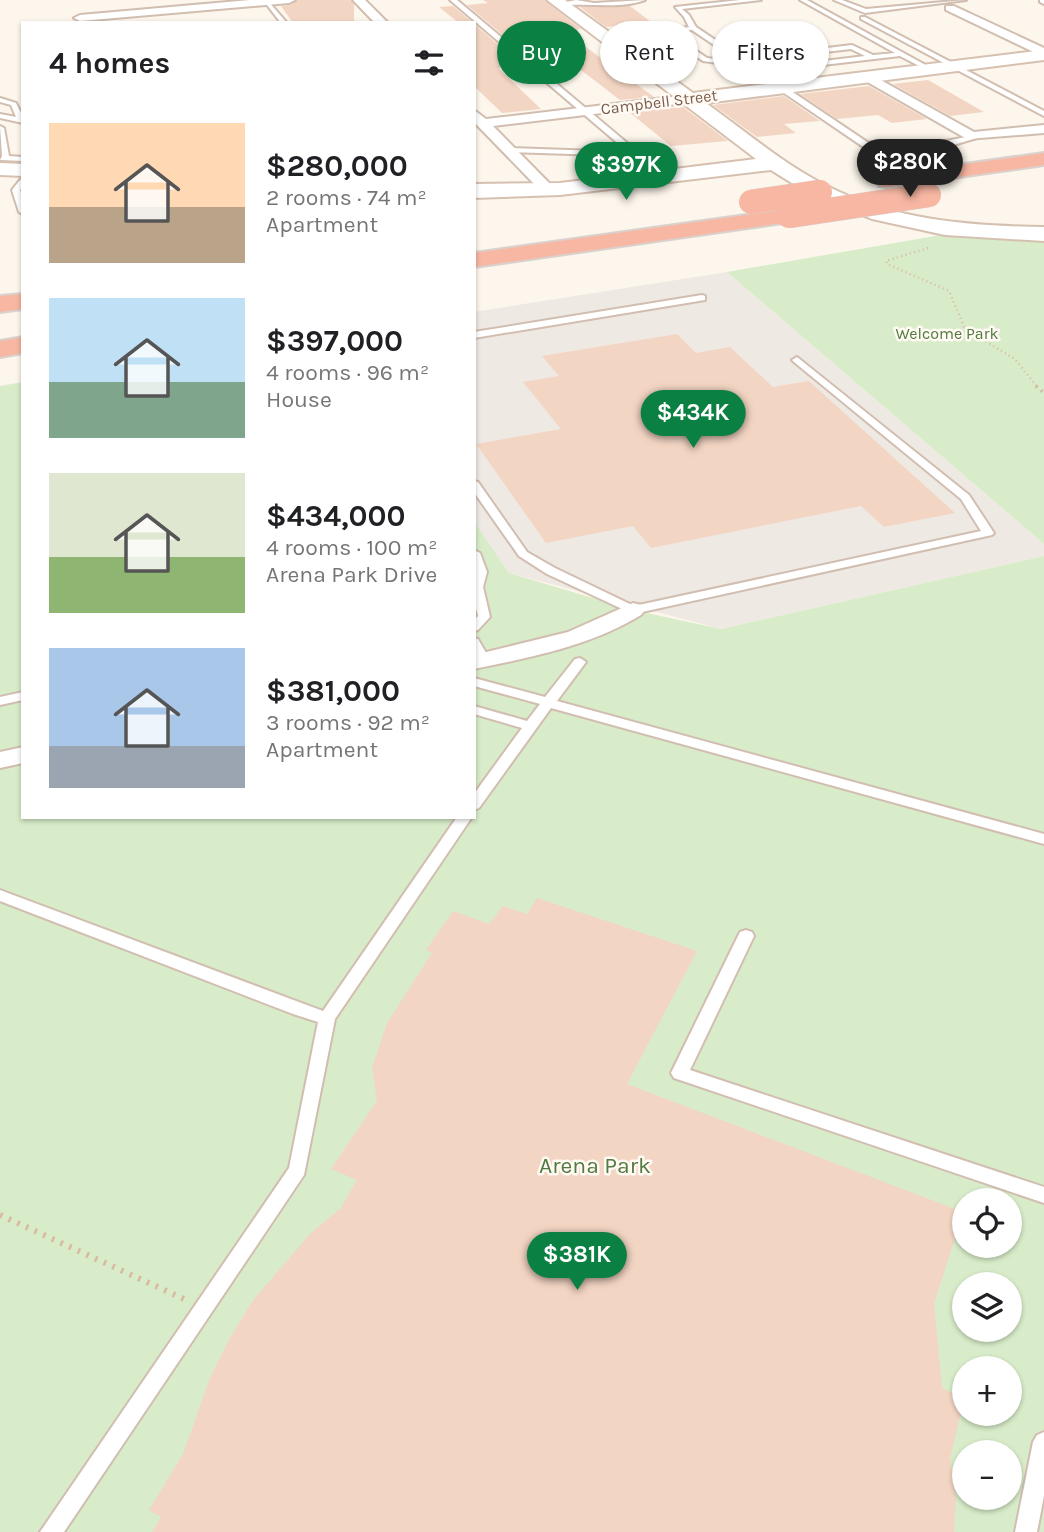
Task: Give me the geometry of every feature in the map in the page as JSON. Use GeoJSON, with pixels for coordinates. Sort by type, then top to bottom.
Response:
{"type":"FeatureCollection","features":[{"type":"Feature","properties":{"kind":"highway"},"geometry":{"type":"LineString","coordinates":[[476,256],[751,202],[1044,159]]}},
{"type":"Feature","properties":{"kind":"highway"},"geometry":{"type":"LineString","coordinates":[[476,256],[789,216],[1044,179]]}},
{"type":"Feature","properties":{"kind":"highway"},"geometry":{"type":"LineString","coordinates":[[0,282],[21,280]]}},
{"type":"Feature","properties":{"kind":"highway"},"geometry":{"type":"LineString","coordinates":[[0,304],[21,301]]}},
{"type":"Feature","properties":{"kind":"highway"},"geometry":{"type":"LineString","coordinates":[[0,323],[21,320]]}},
{"type":"Feature","properties":{"kind":"highway"},"geometry":{"type":"LineString","coordinates":[[0,349],[21,345]]}},
{"type":"Feature","properties":{"kind":"street"},"geometry":{"type":"LineString","coordinates":[[85,20],[289,0]]}},
{"type":"Feature","properties":{"kind":"street"},"geometry":{"type":"LineString","coordinates":[[359,0],[380,21]]}},
{"type":"Feature","properties":{"kind":"street"},"geometry":{"type":"LineString","coordinates":[[558,2],[600,33]]}},
{"type":"Feature","properties":{"kind":"street"},"geometry":{"type":"LineString","coordinates":[[950,8],[1044,54]]}},
{"type":"Feature","properties":{"kind":"street"},"geometry":{"type":"LineString","coordinates":[[173,10],[180,21]]}},
{"type":"Feature","properties":{"kind":"street","name":"Campbell Street"},"geometry":{"type":"LineString","coordinates":[[478,118],[585,111],[1044,54]]}},
{"type":"Feature","properties":{"kind":"street"},"geometry":{"type":"LineString","coordinates":[[868,77],[976,137],[1044,129]]}},
{"type":"Feature","properties":{"kind":"street"},"geometry":{"type":"LineString","coordinates":[[669,84],[775,163],[821,193],[887,215],[970,230],[1044,234]]}},
{"type":"Feature","properties":{"kind":"street"},"geometry":{"type":"LineString","coordinates":[[478,118],[548,190]]}},
{"type":"Feature","properties":{"kind":"street"},"geometry":{"type":"LineString","coordinates":[[476,191],[548,190],[775,163]]}},
{"type":"Feature","properties":{"kind":"street"},"geometry":{"type":"LineString","coordinates":[[477,661],[561,643],[610,625],[633,610]]}},
{"type":"Feature","properties":{"kind":"street"},"geometry":{"type":"LineString","coordinates":[[0,760],[21,755]]}},
{"type":"Feature","properties":{"kind":"lane"},"geometry":{"type":"LineString","coordinates":[[453,0],[661,176]]}},
{"type":"Feature","properties":{"kind":"lane"},"geometry":{"type":"LineString","coordinates":[[558,2],[582,1],[593,5],[642,0]]}},
{"type":"Feature","properties":{"kind":"lane"},"geometry":{"type":"LineString","coordinates":[[690,21],[677,8],[758,0]]}},
{"type":"Feature","properties":{"kind":"lane"},"geometry":{"type":"LineString","coordinates":[[803,0],[929,69]]}},
{"type":"Feature","properties":{"kind":"lane"},"geometry":{"type":"LineString","coordinates":[[837,0],[865,10],[963,0]]}},
{"type":"Feature","properties":{"kind":"lane"},"geometry":{"type":"LineString","coordinates":[[267,2],[282,21]]}},
{"type":"Feature","properties":{"kind":"lane"},"geometry":{"type":"LineString","coordinates":[[863,18],[1044,114]]}},
{"type":"Feature","properties":{"kind":"lane"},"geometry":{"type":"LineString","coordinates":[[829,50],[852,47],[871,57]]}},
{"type":"Feature","properties":{"kind":"lane"},"geometry":{"type":"LineString","coordinates":[[829,62],[900,54]]}},
{"type":"Feature","properties":{"kind":"lane"},"geometry":{"type":"LineString","coordinates":[[775,84],[865,144],[880,148],[960,142],[976,137]]}},
{"type":"Feature","properties":{"kind":"lane"},"geometry":{"type":"LineString","coordinates":[[0,100],[18,107],[21,118]]}},
{"type":"Feature","properties":{"kind":"lane"},"geometry":{"type":"LineString","coordinates":[[0,117],[21,121]]}},
{"type":"Feature","properties":{"kind":"lane"},"geometry":{"type":"LineString","coordinates":[[0,128],[7,164]]}},
{"type":"Feature","properties":{"kind":"lane"},"geometry":{"type":"LineString","coordinates":[[510,150],[635,154]]}},
{"type":"Feature","properties":{"kind":"lane"},"geometry":{"type":"LineString","coordinates":[[21,184],[16,190],[21,206]]}},
{"type":"Feature","properties":{"kind":"lane"},"geometry":{"type":"LineString","coordinates":[[476,335],[702,298]]}},
{"type":"Feature","properties":{"kind":"lane"},"geometry":{"type":"LineString","coordinates":[[476,487],[523,554],[551,571],[633,610],[988,533],[965,497],[797,360]]}},
{"type":"Feature","properties":{"kind":"lane"},"geometry":{"type":"LineString","coordinates":[[476,558],[481,572],[477,587],[484,617],[476,625]]}},
{"type":"Feature","properties":{"kind":"lane"},"geometry":{"type":"LineString","coordinates":[[477,661],[549,703],[1044,839]]}},
{"type":"Feature","properties":{"kind":"lane"},"geometry":{"type":"LineString","coordinates":[[476,802],[580,662]]}},
{"type":"Feature","properties":{"kind":"lane"},"geometry":{"type":"LineString","coordinates":[[0,701],[21,696]]}},
{"type":"Feature","properties":{"kind":"lane"},"geometry":{"type":"LineString","coordinates":[[476,711],[530,726]]}},
{"type":"Feature","properties":{"kind":"lane"},"geometry":{"type":"LineString","coordinates":[[51,1532],[298,1170],[327,1018],[464,819]]}},
{"type":"Feature","properties":{"kind":"lane"},"geometry":{"type":"LineString","coordinates":[[0,894],[299,1010],[327,1018]]}},
{"type":"Feature","properties":{"kind":"lane"},"geometry":{"type":"LineString","coordinates":[[746,936],[680,1073],[1044,1195]]}},
{"type":"Feature","properties":{"kind":"lane"},"geometry":{"type":"LineString","coordinates":[[1026,1532],[1044,1441]]}},
{"type":"Feature","properties":{"kind":"path"},"geometry":{"type":"LineString","coordinates":[[936,247],[906,252],[886,261],[894,269],[949,291],[954,297],[959,321],[968,331],[1017,360],[1030,382],[1044,393]]}},
{"type":"Feature","properties":{"kind":"path"},"geometry":{"type":"LineString","coordinates":[[0,1215],[204,1308]]}},
{"type":"Feature","properties":{"kind":"shaded area"},"geometry":{"type":"Polygon","coordinates":[[[727,272],[1044,544],[1044,556],[721,629],[509,573],[476,524],[476,312],[727,272]]]}},
{"type":"Feature","properties":{"kind":"green space","name":"Welcome Park"},"geometry":{"type":"Polygon","coordinates":[[[970,230],[1044,234],[1044,544],[727,272],[970,230]]]}},
{"type":"Feature","properties":{"kind":"green space","name":"Arena Park"},"geometry":{"type":"Polygon","coordinates":[[[21,382],[21,819],[476,819],[476,524],[509,573],[633,610],[721,629],[1044,556],[1044,1532],[0,1532],[0,386],[21,382]]]}},
{"type":"Feature","properties":{"kind":"building"},"geometry":{"type":"Polygon","coordinates":[[[297,0],[350,0],[354,4],[354,21],[292,21],[281,6],[290,5],[297,0]]]}},
{"type":"Feature","properties":{"kind":"building"},"geometry":{"type":"Polygon","coordinates":[[[483,0],[544,0],[571,21],[497,21],[497,30],[467,5],[488,3],[483,0]]]}},
{"type":"Feature","properties":{"kind":"building"},"geometry":{"type":"Polygon","coordinates":[[[453,6],[471,21],[456,21],[439,7],[453,6]]]}},
{"type":"Feature","properties":{"kind":"building"},"geometry":{"type":"Polygon","coordinates":[[[630,6],[650,21],[600,22],[580,7],[630,6]]]}},
{"type":"Feature","properties":{"kind":"building"},"geometry":{"type":"Polygon","coordinates":[[[476,26],[497,44],[497,84],[515,84],[541,109],[502,113],[476,88],[476,26]]]}},
{"type":"Feature","properties":{"kind":"building"},"geometry":{"type":"Polygon","coordinates":[[[586,47],[600,57],[600,84],[636,84],[654,97],[620,100],[586,74],[586,47]]]}},
{"type":"Feature","properties":{"kind":"building"},"geometry":{"type":"Polygon","coordinates":[[[928,80],[984,112],[950,116],[893,84],[928,80]]]}},
{"type":"Feature","properties":{"kind":"building"},"geometry":{"type":"Polygon","coordinates":[[[869,86],[927,119],[892,123],[878,115],[837,119],[800,94],[869,86]]]}},
{"type":"Feature","properties":{"kind":"building"},"geometry":{"type":"Polygon","coordinates":[[[784,96],[820,121],[784,124],[796,133],[757,137],[713,105],[784,96]]]}},
{"type":"Feature","properties":{"kind":"building"},"geometry":{"type":"Polygon","coordinates":[[[683,107],[728,141],[671,146],[629,112],[683,107]]]}},
{"type":"Feature","properties":{"kind":"building"},"geometry":{"type":"Polygon","coordinates":[[[677,334],[696,353],[730,347],[773,387],[809,381],[955,513],[884,527],[861,506],[651,548],[633,526],[546,543],[476,444],[561,429],[523,382],[559,376],[542,356],[677,334]]]}},
{"type":"Feature","properties":{"kind":"building"},"geometry":{"type":"Polygon","coordinates":[[[537,898],[697,951],[627,1084],[952,1208],[952,1247],[934,1304],[942,1388],[952,1393],[952,1426],[958,1426],[954,1440],[952,1440],[950,1459],[952,1510],[955,1510],[954,1532],[152,1532],[161,1517],[149,1510],[183,1454],[210,1378],[231,1336],[254,1299],[311,1233],[340,1209],[357,1180],[331,1169],[377,1101],[372,1068],[387,1023],[432,953],[426,950],[453,911],[489,924],[503,906],[527,914],[537,898]]]}}]}
